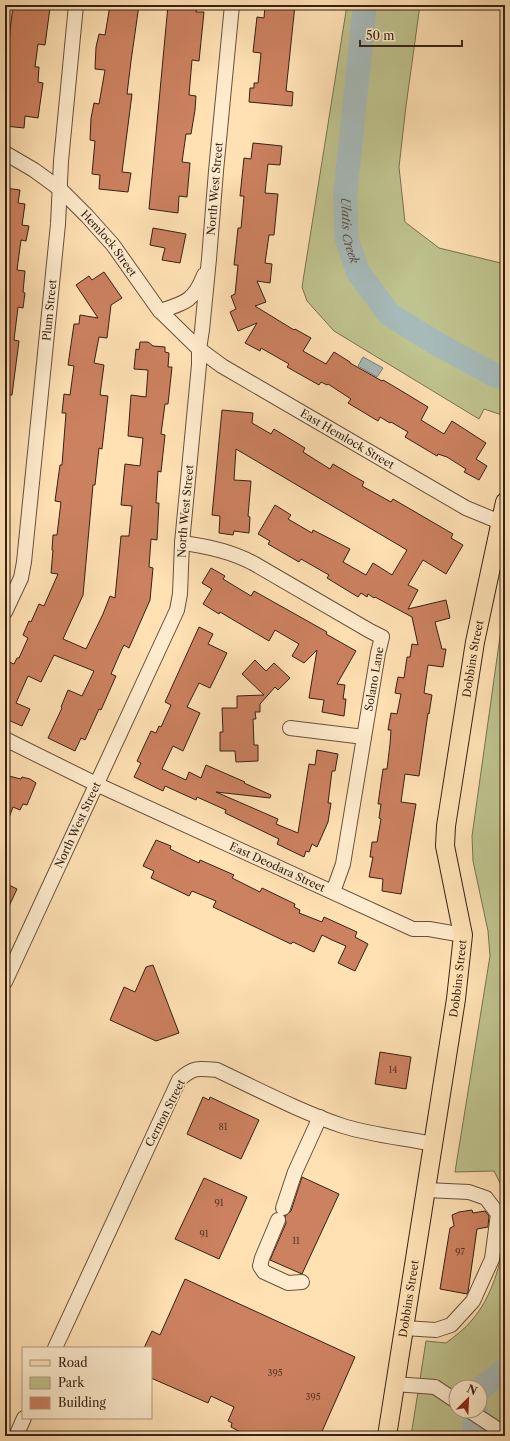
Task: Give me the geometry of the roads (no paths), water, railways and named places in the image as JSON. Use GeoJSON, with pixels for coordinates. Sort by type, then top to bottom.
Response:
{"type":"FeatureCollection","features":[{"type":"Feature","properties":{"kind":"main road","name":"Dobbins Street"},"geometry":{"type":"LineString","coordinates":[[387,1436],[456,999],[463,935],[445,846],[446,826],[475,642],[505,502]]}},
{"type":"Feature","properties":{"kind":"street","name":"Plum Street"},"geometry":{"type":"LineString","coordinates":[[5,612],[21,578],[24,562],[58,224],[61,161],[76,5]]}},
{"type":"Feature","properties":{"kind":"street","name":"North West Street"},"geometry":{"type":"LineString","coordinates":[[5,982],[177,610],[180,594],[182,543],[199,365],[199,349],[209,259],[232,5]]}},
{"type":"Feature","properties":{"kind":"street","name":"Hemlock Street"},"geometry":{"type":"LineString","coordinates":[[5,153],[34,170],[60,189],[87,216],[113,246],[160,311],[199,349]]}},
{"type":"Feature","properties":{"kind":"street"},"geometry":{"type":"LineString","coordinates":[[160,311],[179,305],[195,293],[201,282],[209,259]]}},
{"type":"Feature","properties":{"kind":"street","name":"East Hemlock Street"},"geometry":{"type":"LineString","coordinates":[[199,349],[222,366],[466,508],[500,522]]}},
{"type":"Feature","properties":{"kind":"street","name":"Solano Lane"},"geometry":{"type":"LineString","coordinates":[[182,543],[220,549],[253,562],[382,637],[343,864],[333,892]]}},
{"type":"Feature","properties":{"kind":"street"},"geometry":{"type":"LineString","coordinates":[[290,728],[364,738]]}},
{"type":"Feature","properties":{"kind":"street","name":"East Deodara Street"},"geometry":{"type":"LineString","coordinates":[[5,739],[96,784],[413,929],[429,929],[463,935]]}},
{"type":"Feature","properties":{"kind":"street","name":"Cernon Street"},"geometry":{"type":"LineString","coordinates":[[55,1347],[179,1080],[188,1071],[201,1068],[217,1070],[320,1117],[344,1126],[375,1134],[433,1144]]}},
{"type":"Feature","properties":{"kind":"street"},"geometry":{"type":"LineString","coordinates":[[302,1282],[288,1283],[264,1272],[260,1266],[295,1172],[320,1117]]}},
{"type":"Feature","properties":{"kind":"street"},"geometry":{"type":"LineString","coordinates":[[404,1328],[436,1330],[451,1325],[473,1301],[492,1258],[498,1214],[486,1198],[469,1192],[426,1190]]}},
{"type":"Feature","properties":{"kind":"street"},"geometry":{"type":"LineString","coordinates":[[395,1384],[435,1386],[448,1395]]}},
{"type":"Feature","properties":{"kind":"street"},"geometry":{"type":"LineString","coordinates":[[16,1436],[24,1419]]}},
{"type":"Feature","properties":{"kind":"street"},"geometry":{"type":"LineString","coordinates":[[482,1419],[504,1433]]}},
{"type":"Feature","properties":{"kind":"waterway","name":"Ulatis Creek"},"geometry":{"type":"LineString","coordinates":[[365,5],[345,196],[347,240],[358,272],[389,314],[434,342],[494,375],[505,378]]}},
{"type":"Feature","properties":{"kind":"waterway","name":"Ulatis Creek"},"geometry":{"type":"LineString","coordinates":[[488,1383],[505,1370]]}},
{"type":"Feature","properties":{"kind":"waterway","name":"Ulatis Creek"},"geometry":{"type":"LineString","coordinates":[[474,1436],[475,1419]]}}]}
